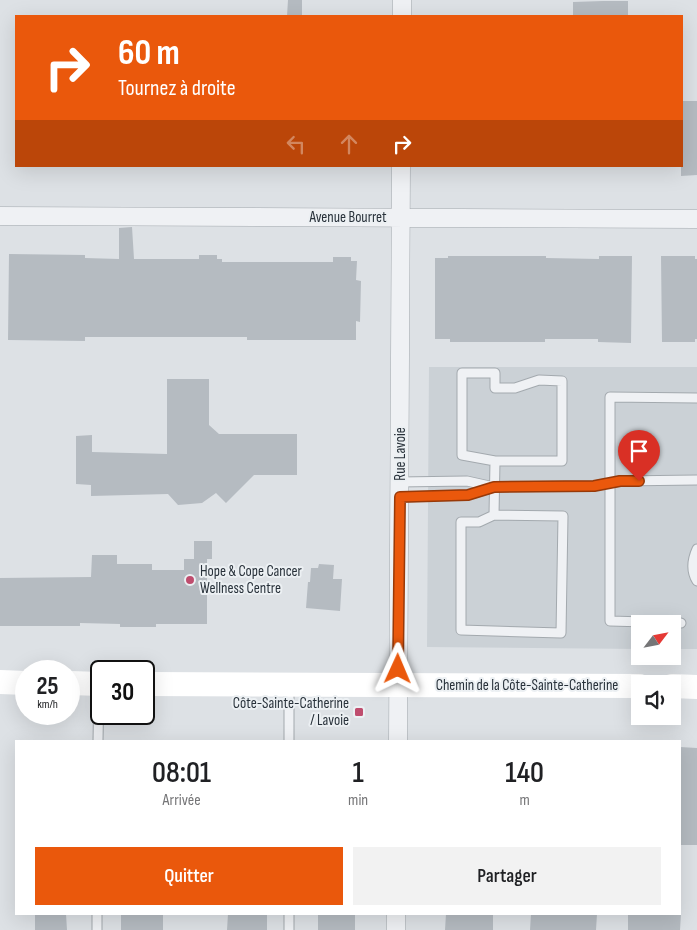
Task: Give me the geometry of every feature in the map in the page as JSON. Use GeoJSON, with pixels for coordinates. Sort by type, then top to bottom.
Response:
{"type":"FeatureCollection","features":[{"type":"Feature","properties":{"kind":"main road"},"geometry":{"type":"LineString","coordinates":[[0,682],[15,683]]}},
{"type":"Feature","properties":{"kind":"main road","name":"Chemin de la Côte-Sainte-Catherine"},"geometry":{"type":"LineString","coordinates":[[155,684],[631,686]]}},
{"type":"Feature","properties":{"kind":"main road"},"geometry":{"type":"LineString","coordinates":[[681,686],[697,686]]}},
{"type":"Feature","properties":{"kind":"street"},"geometry":{"type":"LineString","coordinates":[[402,0],[402,15]]}},
{"type":"Feature","properties":{"kind":"street","name":"Rue Lavoie"},"geometry":{"type":"LineString","coordinates":[[398,740],[401,167]]}},
{"type":"Feature","properties":{"kind":"street","name":"Avenue Bourret"},"geometry":{"type":"LineString","coordinates":[[0,216],[697,218]]}},
{"type":"Feature","properties":{"kind":"street"},"geometry":{"type":"LineString","coordinates":[[396,915],[396,930]]}},
{"type":"Feature","properties":{"kind":"lane"},"geometry":{"type":"LineString","coordinates":[[462,373],[495,373],[495,388],[515,388],[540,380],[562,381],[562,461],[495,462],[462,454],[462,373]]}},
{"type":"Feature","properties":{"kind":"lane"},"geometry":{"type":"LineString","coordinates":[[631,622],[610,621],[610,398],[697,398]]}},
{"type":"Feature","properties":{"kind":"lane"},"geometry":{"type":"LineString","coordinates":[[494,515],[495,462]]}},
{"type":"Feature","properties":{"kind":"lane"},"geometry":{"type":"LineString","coordinates":[[399,490],[467,481],[494,487],[594,486],[620,481],[697,480]]}},
{"type":"Feature","properties":{"kind":"lane"},"geometry":{"type":"LineString","coordinates":[[399,490],[468,495],[494,487]]}},
{"type":"Feature","properties":{"kind":"lane"},"geometry":{"type":"LineString","coordinates":[[494,515],[563,516],[561,633],[461,630],[461,522],[479,522],[494,515]]}},
{"type":"Feature","properties":{"kind":"lane"},"geometry":{"type":"LineString","coordinates":[[697,549],[693,557],[693,574],[697,580]]}},
{"type":"Feature","properties":{"kind":"lane"},"geometry":{"type":"LineString","coordinates":[[288,685],[289,740]]}},
{"type":"Feature","properties":{"kind":"lane"},"geometry":{"type":"LineString","coordinates":[[98,740],[99,725]]}},
{"type":"Feature","properties":{"kind":"lane"},"geometry":{"type":"LineString","coordinates":[[97,915],[97,930]]}},
{"type":"Feature","properties":{"kind":"lane"},"geometry":{"type":"LineString","coordinates":[[289,915],[289,930]]}},
{"type":"Feature","properties":{"kind":"shaded area"},"geometry":{"type":"Polygon","coordinates":[[[429,367],[697,367],[697,649],[681,649],[681,615],[631,615],[631,649],[427,647],[429,367]]]}},
{"type":"Feature","properties":{"kind":"building"},"geometry":{"type":"Polygon","coordinates":[[[288,0],[302,0],[302,15],[287,15],[288,0]]]}},
{"type":"Feature","properties":{"kind":"building"},"geometry":{"type":"Polygon","coordinates":[[[628,1],[628,15],[573,15],[573,2],[628,1]]]}},
{"type":"Feature","properties":{"kind":"building"},"geometry":{"type":"Polygon","coordinates":[[[683,101],[697,101],[697,175],[681,176],[681,167],[683,167],[683,101]]]}},
{"type":"Feature","properties":{"kind":"building"},"geometry":{"type":"Polygon","coordinates":[[[132,227],[134,259],[199,259],[199,255],[217,255],[217,259],[222,259],[222,262],[333,262],[333,257],[351,257],[351,261],[357,261],[356,280],[361,281],[360,322],[356,321],[356,340],[247,340],[247,337],[85,337],[85,341],[8,340],[9,254],[85,255],[85,258],[119,259],[119,228],[132,227]]]}},
{"type":"Feature","properties":{"kind":"building"},"geometry":{"type":"Polygon","coordinates":[[[448,256],[546,256],[546,258],[599,259],[599,256],[632,256],[631,343],[598,342],[598,339],[545,339],[545,342],[450,342],[450,339],[435,339],[435,258],[448,258],[448,256]]]}},
{"type":"Feature","properties":{"kind":"building"},"geometry":{"type":"Polygon","coordinates":[[[661,256],[695,256],[695,259],[697,259],[697,339],[695,339],[695,342],[662,342],[661,256]]]}},
{"type":"Feature","properties":{"kind":"building"},"geometry":{"type":"Polygon","coordinates":[[[167,379],[209,379],[209,425],[219,434],[297,434],[297,475],[254,475],[226,503],[216,493],[202,503],[178,505],[168,494],[91,496],[91,485],[76,484],[76,436],[92,435],[92,452],[167,454],[167,379]]]}},
{"type":"Feature","properties":{"kind":"building"},"geometry":{"type":"Polygon","coordinates":[[[194,541],[212,541],[212,559],[194,559],[194,541]]]}},
{"type":"Feature","properties":{"kind":"building"},"geometry":{"type":"Polygon","coordinates":[[[92,555],[117,555],[117,564],[152,564],[152,570],[184,570],[184,559],[207,559],[207,624],[156,624],[156,627],[120,627],[120,624],[80,623],[80,626],[0,626],[0,578],[91,577],[92,555]]]}},
{"type":"Feature","properties":{"kind":"building"},"geometry":{"type":"Polygon","coordinates":[[[319,564],[334,565],[333,579],[342,579],[340,611],[306,608],[311,568],[318,568],[319,564]]]}},
{"type":"Feature","properties":{"kind":"building"},"geometry":{"type":"Polygon","coordinates":[[[681,747],[697,748],[697,845],[681,845],[681,747]]]}},
{"type":"Feature","properties":{"kind":"building"},"geometry":{"type":"Polygon","coordinates":[[[35,915],[66,915],[67,930],[35,930],[35,915]]]}},
{"type":"Feature","properties":{"kind":"building"},"geometry":{"type":"Polygon","coordinates":[[[121,915],[163,915],[163,930],[121,930],[121,915]]]}},
{"type":"Feature","properties":{"kind":"building"},"geometry":{"type":"Polygon","coordinates":[[[228,915],[267,915],[267,930],[227,930],[228,915]]]}},
{"type":"Feature","properties":{"kind":"building"},"geometry":{"type":"Polygon","coordinates":[[[318,915],[355,915],[355,930],[318,930],[318,915]]]}},
{"type":"Feature","properties":{"kind":"building"},"geometry":{"type":"Polygon","coordinates":[[[446,915],[493,915],[493,930],[445,930],[446,915]]]}},
{"type":"Feature","properties":{"kind":"building"},"geometry":{"type":"Polygon","coordinates":[[[531,915],[597,915],[596,930],[530,930],[531,915]]]}},
{"type":"Feature","properties":{"kind":"building"},"geometry":{"type":"Polygon","coordinates":[[[628,915],[681,915],[680,930],[628,930],[628,915]]]}},
{"type":"Feature","properties":{"kind":"place","name":"Hope & Cope Cancer Wellness Centre"},"geometry":{"type":"Point","coordinates":[190,580]}},
{"type":"Feature","properties":{"kind":"place","name":"Côte-Sainte-Catherine / Lavoie"},"geometry":{"type":"Point","coordinates":[359,712]}},
{"type":"Feature","properties":{"kind":"route"},"geometry":{"type":"LineString","coordinates":[[398,669],[400,497],[468,495],[494,487],[594,486],[620,481],[639,481]]}}]}
